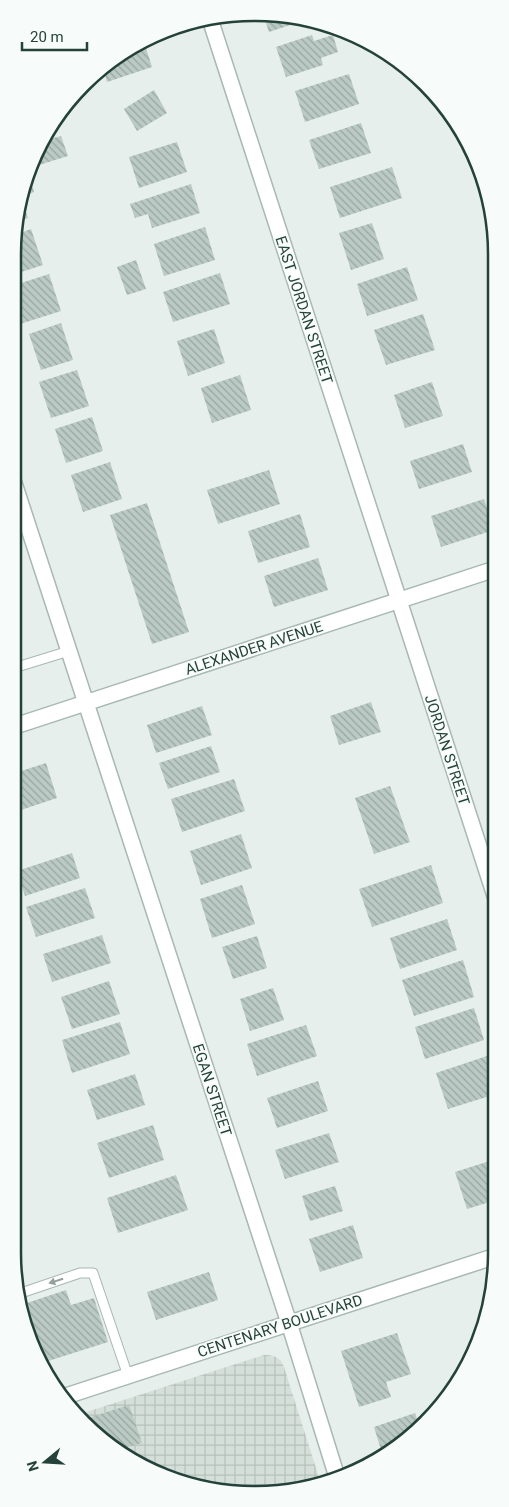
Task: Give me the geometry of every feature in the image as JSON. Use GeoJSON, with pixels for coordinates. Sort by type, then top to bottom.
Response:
{"type":"FeatureCollection","features":[{"type":"Feature","properties":{"kind":"street","name":"EAST JORDAN STREET"},"geometry":{"type":"LineString","coordinates":[[212,25],[399,600]]}},
{"type":"Feature","properties":{"kind":"street","name":"EGAN STREET"},"geometry":{"type":"LineString","coordinates":[[21,505],[289,1323],[335,1471]]}},
{"type":"Feature","properties":{"kind":"street","name":"ALEXANDER AVENUE"},"geometry":{"type":"LineString","coordinates":[[21,724],[488,571]]}},
{"type":"Feature","properties":{"kind":"street","name":"JORDAN STREET"},"geometry":{"type":"LineString","coordinates":[[399,600],[488,874]]}},
{"type":"Feature","properties":{"kind":"street","name":"CENTENARY BOULEVARD"},"geometry":{"type":"LineString","coordinates":[[70,1395],[488,1259]]}},
{"type":"Feature","properties":{"kind":"lane"},"geometry":{"type":"LineString","coordinates":[[21,525],[27,523]]}},
{"type":"Feature","properties":{"kind":"lane"},"geometry":{"type":"LineString","coordinates":[[21,666],[69,651]]}},
{"type":"Feature","properties":{"kind":"lane"},"geometry":{"type":"LineString","coordinates":[[25,1291],[80,1273],[93,1273],[128,1376]]}},
{"type":"Feature","properties":{"kind":"shaded area"},"geometry":{"type":"Polygon","coordinates":[[[269,1355],[281,1361],[284,1367],[319,1477],[285,1484],[254,1486],[224,1484],[194,1478],[165,1468],[138,1455],[113,1438],[85,1412],[269,1355]]]}},
{"type":"Feature","properties":{"kind":"building"},"geometry":{"type":"Polygon","coordinates":[[[266,22],[292,24],[269,32],[266,22]]]}},
{"type":"Feature","properties":{"kind":"building"},"geometry":{"type":"Polygon","coordinates":[[[312,35],[314,41],[332,35],[338,52],[321,58],[323,65],[286,77],[276,47],[312,35]]]}},
{"type":"Feature","properties":{"kind":"building"},"geometry":{"type":"Polygon","coordinates":[[[146,48],[152,67],[107,82],[105,75],[146,48]]]}},
{"type":"Feature","properties":{"kind":"building"},"geometry":{"type":"Polygon","coordinates":[[[349,74],[359,104],[305,122],[295,91],[349,74]]]}},
{"type":"Feature","properties":{"kind":"building"},"geometry":{"type":"Polygon","coordinates":[[[154,90],[167,113],[137,131],[124,109],[154,90]]]}},
{"type":"Feature","properties":{"kind":"building"},"geometry":{"type":"Polygon","coordinates":[[[361,123],[371,153],[319,169],[309,140],[361,123]]]}},
{"type":"Feature","properties":{"kind":"building"},"geometry":{"type":"Polygon","coordinates":[[[61,136],[68,156],[39,165],[45,151],[52,138],[61,136]]]}},
{"type":"Feature","properties":{"kind":"building"},"geometry":{"type":"Polygon","coordinates":[[[177,142],[187,172],[139,188],[129,157],[177,142]]]}},
{"type":"Feature","properties":{"kind":"building"},"geometry":{"type":"Polygon","coordinates":[[[392,167],[402,198],[340,218],[330,187],[392,167]]]}},
{"type":"Feature","properties":{"kind":"building"},"geometry":{"type":"Polygon","coordinates":[[[191,184],[200,213],[152,228],[148,214],[135,218],[130,204],[191,184]]]}},
{"type":"Feature","properties":{"kind":"building"},"geometry":{"type":"Polygon","coordinates":[[[32,185],[34,192],[29,194],[32,185]]]}},
{"type":"Feature","properties":{"kind":"building"},"geometry":{"type":"Polygon","coordinates":[[[26,211],[28,218],[24,219],[26,211]]]}},
{"type":"Feature","properties":{"kind":"building"},"geometry":{"type":"Polygon","coordinates":[[[372,223],[384,259],[351,270],[339,233],[372,223]]]}},
{"type":"Feature","properties":{"kind":"building"},"geometry":{"type":"Polygon","coordinates":[[[205,227],[215,260],[164,276],[154,244],[205,227]]]}},
{"type":"Feature","properties":{"kind":"building"},"geometry":{"type":"Polygon","coordinates":[[[31,229],[43,265],[21,272],[21,254],[22,232],[31,229]]]}},
{"type":"Feature","properties":{"kind":"building"},"geometry":{"type":"Polygon","coordinates":[[[136,260],[146,289],[127,295],[117,267],[136,260]]]}},
{"type":"Feature","properties":{"kind":"building"},"geometry":{"type":"Polygon","coordinates":[[[407,267],[418,300],[367,316],[357,284],[407,267]]]}},
{"type":"Feature","properties":{"kind":"building"},"geometry":{"type":"Polygon","coordinates":[[[220,273],[230,304],[173,322],[163,292],[220,273]]]}},
{"type":"Feature","properties":{"kind":"building"},"geometry":{"type":"Polygon","coordinates":[[[49,274],[61,311],[21,324],[21,283],[49,274]]]}},
{"type":"Feature","properties":{"kind":"building"},"geometry":{"type":"Polygon","coordinates":[[[423,314],[435,350],[386,365],[374,330],[423,314]]]}},
{"type":"Feature","properties":{"kind":"building"},"geometry":{"type":"Polygon","coordinates":[[[61,323],[73,360],[41,370],[29,334],[61,323]]]}},
{"type":"Feature","properties":{"kind":"building"},"geometry":{"type":"Polygon","coordinates":[[[214,329],[225,363],[188,376],[177,341],[214,329]]]}},
{"type":"Feature","properties":{"kind":"building"},"geometry":{"type":"Polygon","coordinates":[[[77,370],[89,406],[51,418],[39,382],[77,370]]]}},
{"type":"Feature","properties":{"kind":"building"},"geometry":{"type":"Polygon","coordinates":[[[240,375],[251,410],[212,423],[201,388],[240,375]]]}},
{"type":"Feature","properties":{"kind":"building"},"geometry":{"type":"Polygon","coordinates":[[[432,382],[443,416],[405,428],[394,395],[432,382]]]}},
{"type":"Feature","properties":{"kind":"building"},"geometry":{"type":"Polygon","coordinates":[[[92,417],[103,451],[66,463],[55,429],[92,417]]]}},
{"type":"Feature","properties":{"kind":"building"},"geometry":{"type":"Polygon","coordinates":[[[463,444],[472,472],[419,489],[410,461],[463,444]]]}},
{"type":"Feature","properties":{"kind":"building"},"geometry":{"type":"Polygon","coordinates":[[[110,462],[122,499],[83,512],[71,475],[110,462]]]}},
{"type":"Feature","properties":{"kind":"building"},"geometry":{"type":"Polygon","coordinates":[[[269,470],[280,504],[218,524],[207,490],[269,470]]]}},
{"type":"Feature","properties":{"kind":"building"},"geometry":{"type":"Polygon","coordinates":[[[484,499],[488,511],[488,532],[441,547],[431,516],[484,499]]]}},
{"type":"Feature","properties":{"kind":"building"},"geometry":{"type":"Polygon","coordinates":[[[147,503],[189,632],[152,644],[110,515],[147,503]]]}},
{"type":"Feature","properties":{"kind":"building"},"geometry":{"type":"Polygon","coordinates":[[[300,514],[310,547],[258,563],[248,531],[300,514]]]}},
{"type":"Feature","properties":{"kind":"building"},"geometry":{"type":"Polygon","coordinates":[[[318,558],[328,590],[274,607],[264,576],[318,558]]]}},
{"type":"Feature","properties":{"kind":"building"},"geometry":{"type":"Polygon","coordinates":[[[371,702],[381,732],[339,745],[330,716],[371,702]]]}},
{"type":"Feature","properties":{"kind":"building"},"geometry":{"type":"Polygon","coordinates":[[[202,706],[212,735],[156,753],[147,725],[202,706]]]}},
{"type":"Feature","properties":{"kind":"building"},"geometry":{"type":"Polygon","coordinates":[[[211,746],[220,772],[168,789],[159,763],[211,746]]]}},
{"type":"Feature","properties":{"kind":"building"},"geometry":{"type":"Polygon","coordinates":[[[46,763],[57,798],[21,810],[21,771],[46,763]]]}},
{"type":"Feature","properties":{"kind":"building"},"geometry":{"type":"Polygon","coordinates":[[[234,779],[245,811],[182,832],[171,799],[234,779]]]}},
{"type":"Feature","properties":{"kind":"building"},"geometry":{"type":"Polygon","coordinates":[[[390,786],[410,842],[374,854],[355,798],[390,786]]]}},
{"type":"Feature","properties":{"kind":"building"},"geometry":{"type":"Polygon","coordinates":[[[241,834],[252,868],[201,885],[190,851],[241,834]]]}},
{"type":"Feature","properties":{"kind":"building"},"geometry":{"type":"Polygon","coordinates":[[[72,853],[80,878],[25,896],[21,884],[21,870],[72,853]]]}},
{"type":"Feature","properties":{"kind":"building"},"geometry":{"type":"Polygon","coordinates":[[[431,865],[443,903],[372,927],[359,889],[431,865]]]}},
{"type":"Feature","properties":{"kind":"building"},"geometry":{"type":"Polygon","coordinates":[[[242,885],[255,924],[212,938],[200,899],[242,885]]]}},
{"type":"Feature","properties":{"kind":"building"},"geometry":{"type":"Polygon","coordinates":[[[85,888],[95,918],[36,937],[26,907],[85,888]]]}},
{"type":"Feature","properties":{"kind":"building"},"geometry":{"type":"Polygon","coordinates":[[[447,919],[457,950],[400,969],[390,938],[447,919]]]}},
{"type":"Feature","properties":{"kind":"building"},"geometry":{"type":"Polygon","coordinates":[[[102,935],[111,963],[52,982],[43,954],[102,935]]]}},
{"type":"Feature","properties":{"kind":"building"},"geometry":{"type":"Polygon","coordinates":[[[257,936],[267,968],[233,979],[222,947],[257,936]]]}},
{"type":"Feature","properties":{"kind":"building"},"geometry":{"type":"Polygon","coordinates":[[[463,960],[474,997],[414,1016],[402,980],[463,960]]]}},
{"type":"Feature","properties":{"kind":"building"},"geometry":{"type":"Polygon","coordinates":[[[109,981],[120,1014],[72,1029],[61,997],[109,981]]]}},
{"type":"Feature","properties":{"kind":"building"},"geometry":{"type":"Polygon","coordinates":[[[273,988],[284,1020],[250,1031],[240,999],[273,988]]]}},
{"type":"Feature","properties":{"kind":"building"},"geometry":{"type":"Polygon","coordinates":[[[474,1008],[484,1040],[425,1059],[415,1027],[474,1008]]]}},
{"type":"Feature","properties":{"kind":"building"},"geometry":{"type":"Polygon","coordinates":[[[120,1022],[130,1054],[72,1073],[62,1040],[120,1022]]]}},
{"type":"Feature","properties":{"kind":"building"},"geometry":{"type":"Polygon","coordinates":[[[306,1025],[317,1056],[257,1076],[247,1044],[306,1025]]]}},
{"type":"Feature","properties":{"kind":"building"},"geometry":{"type":"Polygon","coordinates":[[[488,1056],[488,1096],[448,1109],[436,1073],[488,1056]]]}},
{"type":"Feature","properties":{"kind":"building"},"geometry":{"type":"Polygon","coordinates":[[[135,1074],[145,1105],[97,1120],[87,1090],[135,1074]]]}},
{"type":"Feature","properties":{"kind":"building"},"geometry":{"type":"Polygon","coordinates":[[[318,1081],[328,1111],[277,1128],[267,1098],[318,1081]]]}},
{"type":"Feature","properties":{"kind":"building"},"geometry":{"type":"Polygon","coordinates":[[[153,1125],[164,1160],[109,1178],[97,1143],[153,1125]]]}},
{"type":"Feature","properties":{"kind":"building"},"geometry":{"type":"Polygon","coordinates":[[[329,1133],[339,1162],[285,1179],[275,1150],[329,1133]]]}},
{"type":"Feature","properties":{"kind":"building"},"geometry":{"type":"Polygon","coordinates":[[[488,1162],[488,1202],[467,1209],[455,1172],[488,1162]]]}},
{"type":"Feature","properties":{"kind":"building"},"geometry":{"type":"Polygon","coordinates":[[[176,1175],[188,1210],[118,1233],[107,1198],[176,1175]]]}},
{"type":"Feature","properties":{"kind":"building"},"geometry":{"type":"Polygon","coordinates":[[[335,1186],[343,1211],[310,1221],[302,1196],[335,1186]]]}},
{"type":"Feature","properties":{"kind":"building"},"geometry":{"type":"Polygon","coordinates":[[[353,1225],[363,1258],[320,1272],[309,1239],[353,1225]]]}},
{"type":"Feature","properties":{"kind":"building"},"geometry":{"type":"Polygon","coordinates":[[[209,1272],[218,1300],[156,1320],[147,1292],[209,1272]]]}},
{"type":"Feature","properties":{"kind":"building"},"geometry":{"type":"Polygon","coordinates":[[[66,1290],[71,1305],[94,1298],[108,1342],[48,1361],[39,1342],[27,1303],[66,1290]]]}},
{"type":"Feature","properties":{"kind":"building"},"geometry":{"type":"Polygon","coordinates":[[[397,1333],[411,1374],[386,1382],[391,1397],[359,1407],[341,1351],[397,1333]]]}},
{"type":"Feature","properties":{"kind":"building"},"geometry":{"type":"Polygon","coordinates":[[[129,1405],[142,1443],[127,1447],[113,1438],[90,1417],[129,1405]]]}},
{"type":"Feature","properties":{"kind":"building"},"geometry":{"type":"Polygon","coordinates":[[[415,1413],[417,1419],[396,1438],[381,1448],[374,1427],[415,1413]]]}}]}
